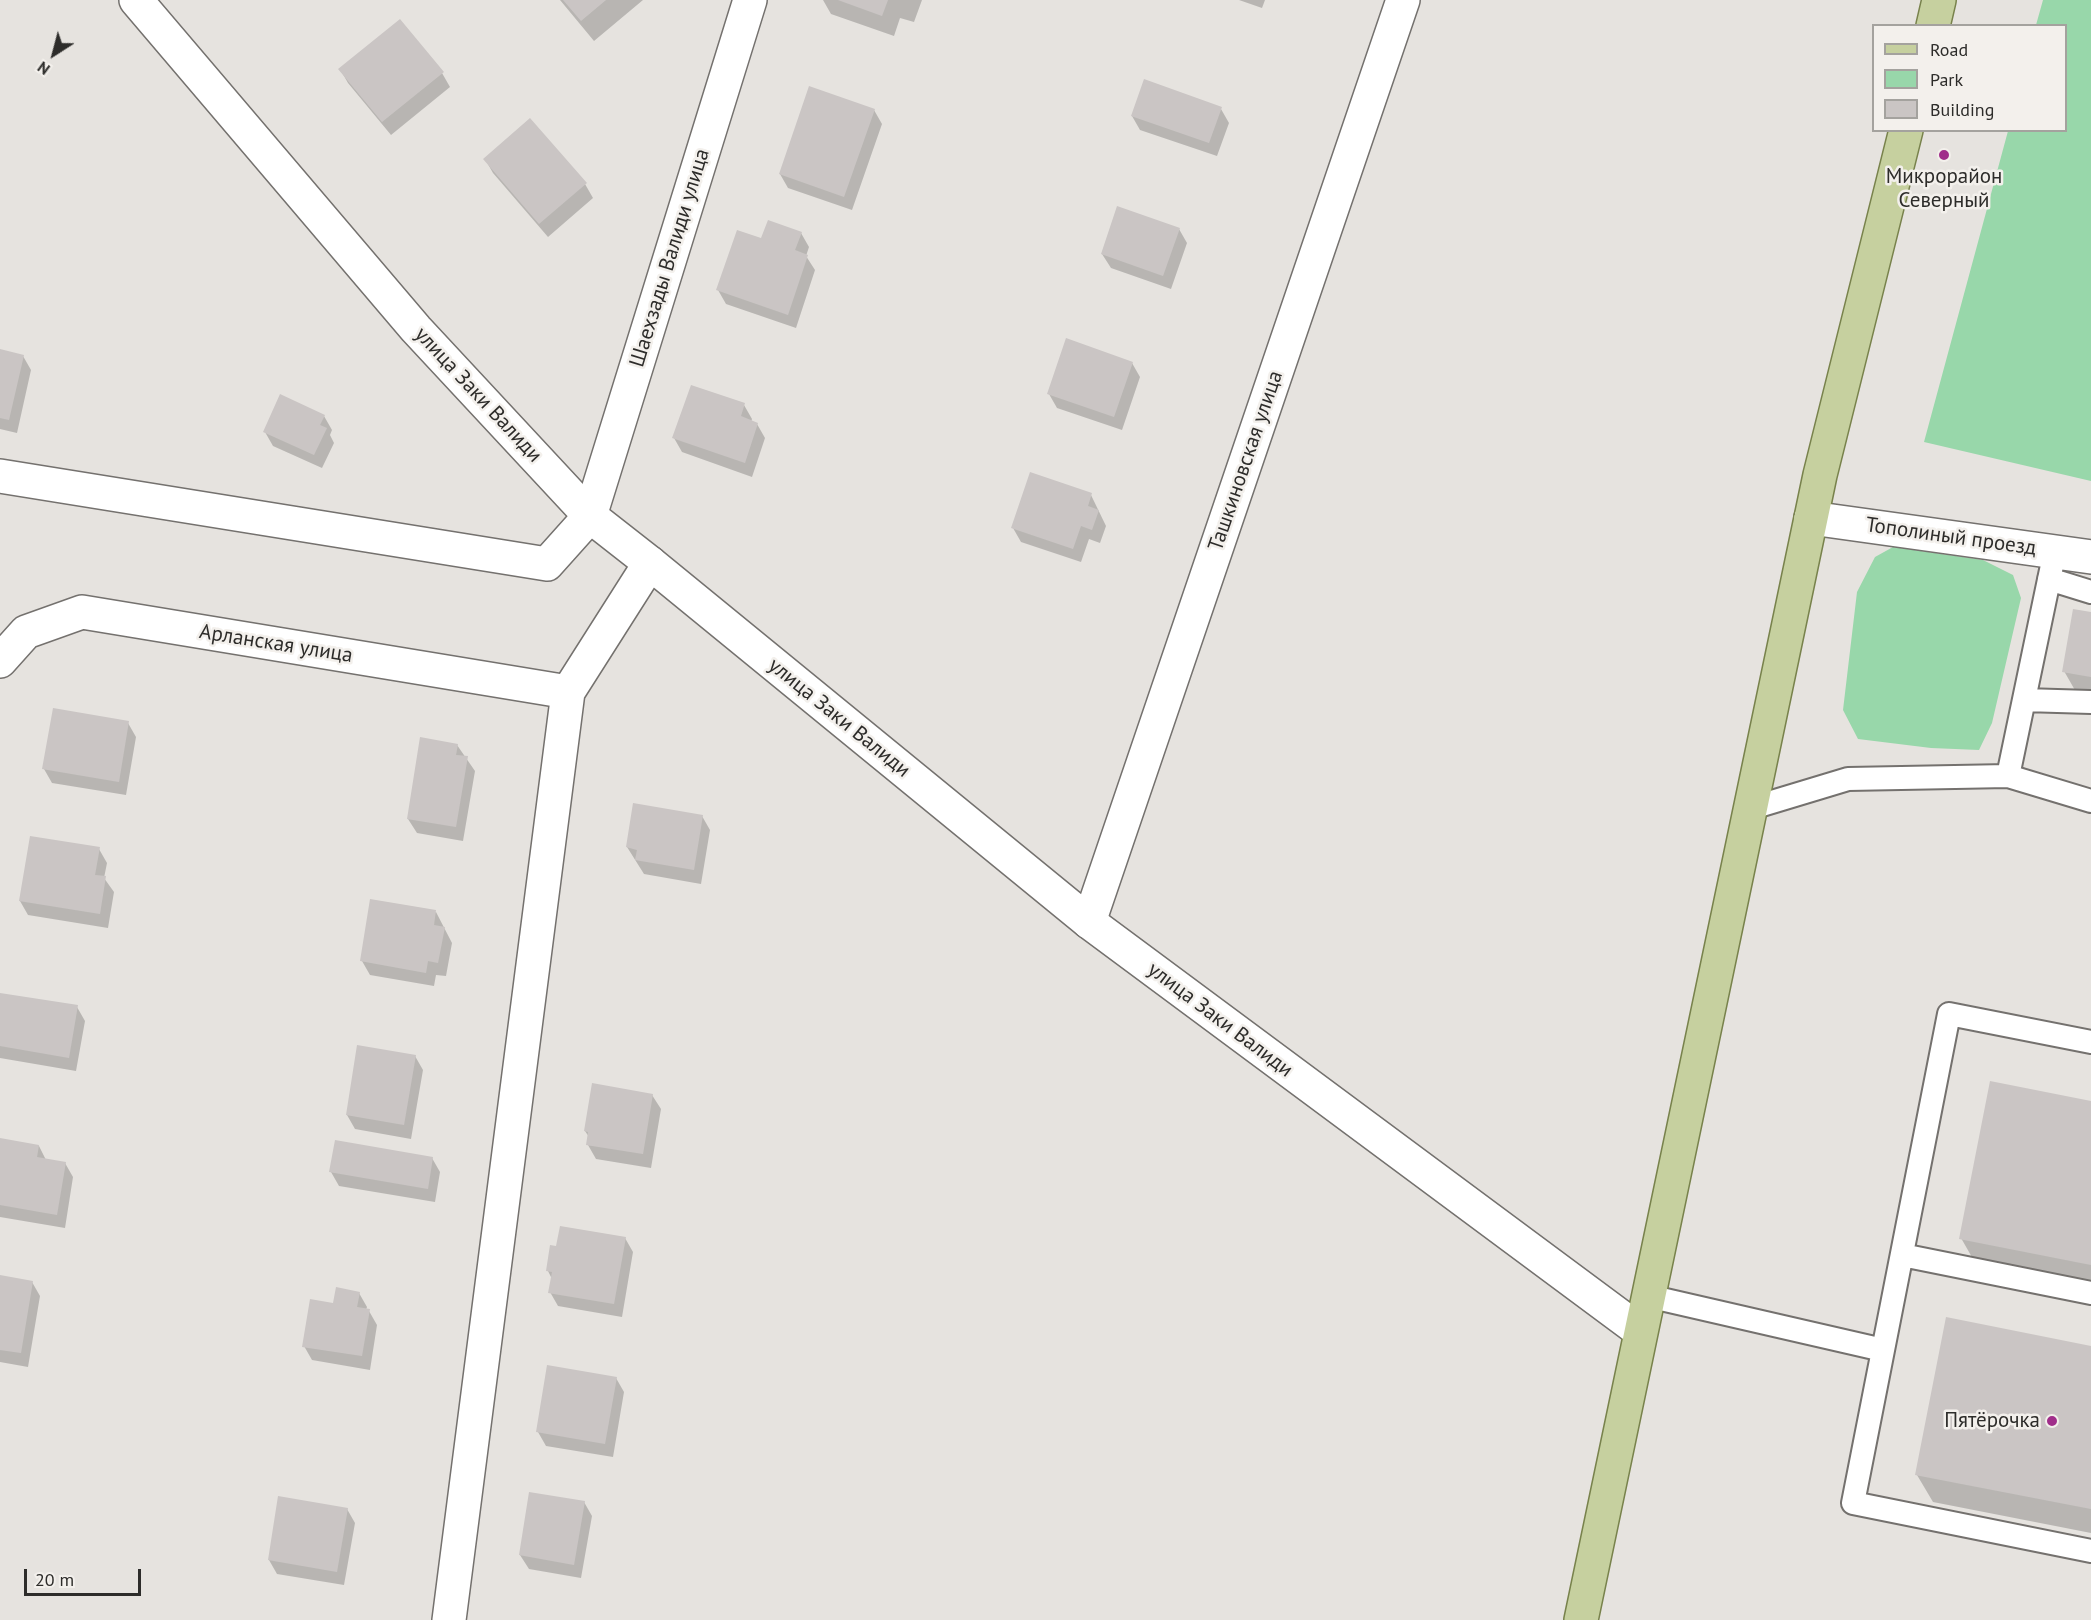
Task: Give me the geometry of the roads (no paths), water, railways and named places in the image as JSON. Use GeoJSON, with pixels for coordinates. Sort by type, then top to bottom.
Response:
{"type":"FeatureCollection","features":[{"type":"Feature","properties":{"kind":"main road"},"geometry":{"type":"LineString","coordinates":[[1933,24],[1939,0]]}},
{"type":"Feature","properties":{"kind":"main road"},"geometry":{"type":"LineString","coordinates":[[1581,1620],[1811,518],[1906,132]]}},
{"type":"Feature","properties":{"kind":"street","name":"улица Заки Валиди"},"geometry":{"type":"LineString","coordinates":[[136,0],[416,329],[590,516],[1089,922],[1640,1331]]}},
{"type":"Feature","properties":{"kind":"street","name":"Шаехзады Валиди улица"},"geometry":{"type":"LineString","coordinates":[[590,516],[750,0]]}},
{"type":"Feature","properties":{"kind":"street","name":"Ташкиновская улица"},"geometry":{"type":"LineString","coordinates":[[1089,922],[1403,0]]}},
{"type":"Feature","properties":{"kind":"street"},"geometry":{"type":"LineString","coordinates":[[0,476],[547,564],[590,516]]}},
{"type":"Feature","properties":{"kind":"street","name":"Тополиный проезд"},"geometry":{"type":"LineString","coordinates":[[1811,518],[2052,565],[2091,557]]}},
{"type":"Feature","properties":{"kind":"street"},"geometry":{"type":"LineString","coordinates":[[449,1620],[568,692],[650,563]]}},
{"type":"Feature","properties":{"kind":"street","name":"Арланская улица"},"geometry":{"type":"LineString","coordinates":[[0,660],[26,632],[81,612],[568,692]]}},
{"type":"Feature","properties":{"kind":"lane"},"geometry":{"type":"LineString","coordinates":[[2008,777],[2052,565],[2091,592]]}},
{"type":"Feature","properties":{"kind":"lane"},"geometry":{"type":"LineString","coordinates":[[2024,700],[2091,702]]}},
{"type":"Feature","properties":{"kind":"lane"},"geometry":{"type":"LineString","coordinates":[[1752,808],[1848,779],[2008,777],[2091,801]]}},
{"type":"Feature","properties":{"kind":"lane"},"geometry":{"type":"LineString","coordinates":[[2091,1042],[1949,1014],[1853,1503],[2091,1551]]}},
{"type":"Feature","properties":{"kind":"lane"},"geometry":{"type":"LineString","coordinates":[[1902,1255],[2091,1293]]}},
{"type":"Feature","properties":{"kind":"lane"},"geometry":{"type":"LineString","coordinates":[[1648,1296],[1883,1350]]}},
{"type":"Feature","properties":{"kind":"place","name":"Микрорайон Северный"},"geometry":{"type":"Point","coordinates":[1944,155]}},
{"type":"Feature","properties":{"kind":"place","name":"Пятёрочка"},"geometry":{"type":"Point","coordinates":[2052,1421]}}]}
